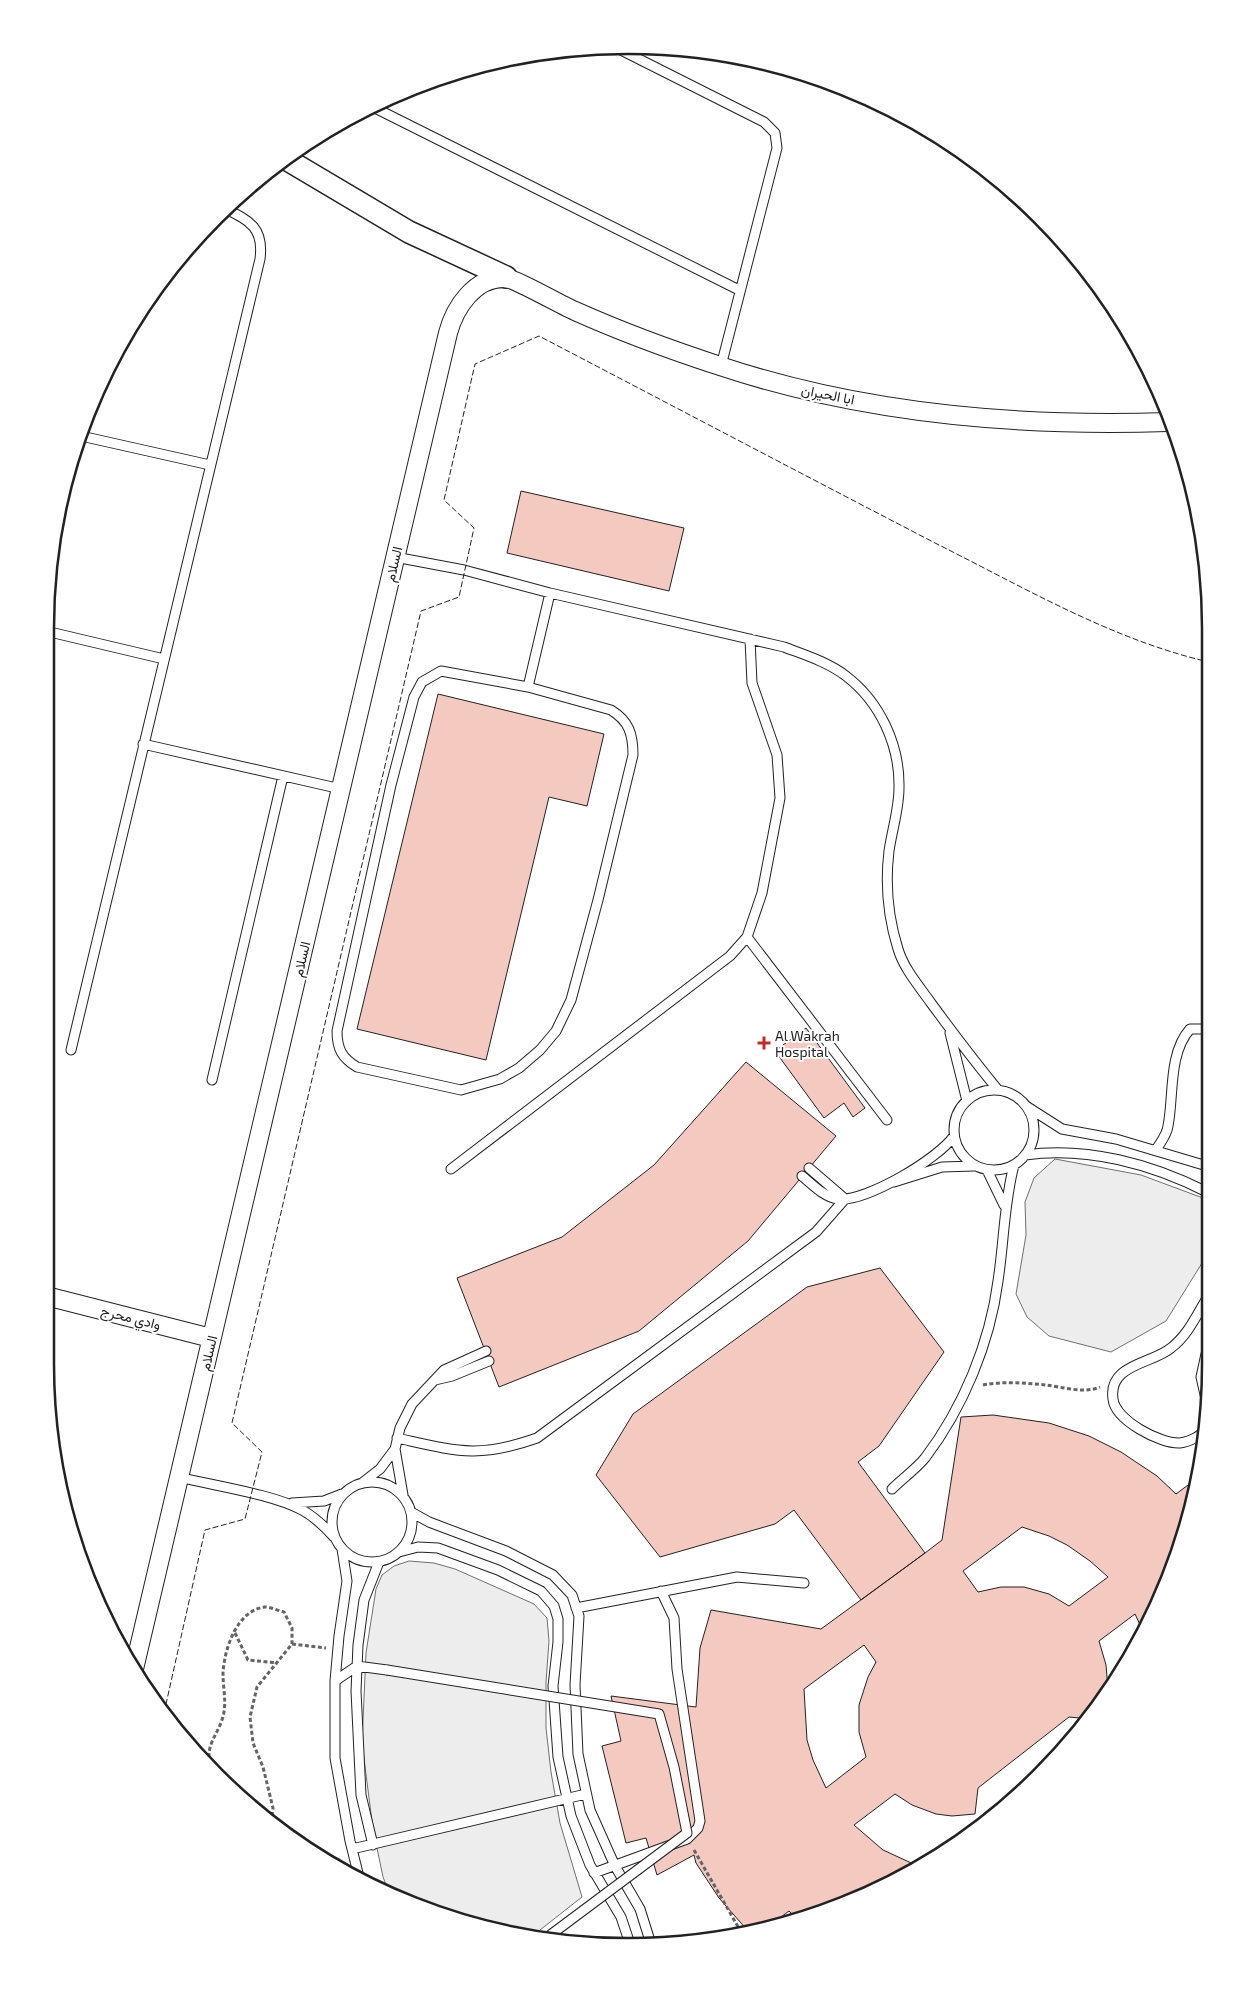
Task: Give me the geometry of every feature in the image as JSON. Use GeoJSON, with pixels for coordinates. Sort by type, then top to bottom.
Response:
{"type":"FeatureCollection","features":[{"type":"Feature","properties":{"kind":"street"},"geometry":{"type":"LineString","coordinates":[[291,163],[409,232],[506,277]]}},
{"type":"Feature","properties":{"kind":"street","name":"ابا الحيران"},"geometry":{"type":"LineString","coordinates":[[506,277],[575,311],[633,335],[721,366],[794,388],[886,406],[992,420],[1103,424],[1164,422]]}},
{"type":"Feature","properties":{"kind":"street","name":"السلام"},"geometry":{"type":"LineString","coordinates":[[136,1659],[452,317],[461,302],[474,290],[489,281],[506,277]]}},
{"type":"Feature","properties":{"kind":"street","name":"وادي محرج"},"geometry":{"type":"LineString","coordinates":[[54,1298],[211,1338]]}},
{"type":"Feature","properties":{"kind":"lane"},"geometry":{"type":"LineString","coordinates":[[628,54],[764,122],[775,133],[777,148],[721,366]]}},
{"type":"Feature","properties":{"kind":"lane"},"geometry":{"type":"LineString","coordinates":[[380,110],[740,290]]}},
{"type":"Feature","properties":{"kind":"lane"},"geometry":{"type":"LineString","coordinates":[[70,1050],[261,250],[261,241],[254,226],[232,213]]}},
{"type":"Feature","properties":{"kind":"lane"},"geometry":{"type":"LineString","coordinates":[[86,437],[210,465]]}},
{"type":"Feature","properties":{"kind":"lane"},"geometry":{"type":"LineString","coordinates":[[395,557],[464,570],[550,593],[784,647],[809,656],[844,675],[867,694],[884,723],[897,758],[899,788],[886,881],[890,917],[898,950],[913,979],[949,1030],[998,1090]]}},
{"type":"Feature","properties":{"kind":"lane"},"geometry":{"type":"LineString","coordinates":[[528,687],[550,593]]}},
{"type":"Feature","properties":{"kind":"lane"},"geometry":{"type":"LineString","coordinates":[[54,633],[164,659]]}},
{"type":"Feature","properties":{"kind":"lane"},"geometry":{"type":"LineString","coordinates":[[451,1169],[730,956],[747,937],[762,893],[780,798],[777,755],[752,683],[750,639]]}},
{"type":"Feature","properties":{"kind":"lane"},"geometry":{"type":"LineString","coordinates":[[441,672],[528,687],[611,710],[620,715],[628,725],[633,737],[633,754],[598,900],[571,1000],[556,1031],[540,1050],[519,1068],[500,1079],[479,1086],[461,1090],[357,1067],[346,1060],[340,1052],[337,1032],[391,785],[414,697],[422,682],[441,672]]}},
{"type":"Feature","properties":{"kind":"lane"},"geometry":{"type":"LineString","coordinates":[[144,744],[340,790]]}},
{"type":"Feature","properties":{"kind":"lane"},"geometry":{"type":"LineString","coordinates":[[212,1080],[283,776]]}},
{"type":"Feature","properties":{"kind":"lane"},"geometry":{"type":"LineString","coordinates":[[747,937],[888,1120]]}},
{"type":"Feature","properties":{"kind":"lane"},"geometry":{"type":"LineString","coordinates":[[1156,1150],[1168,1129],[1177,1053],[1184,1035],[1190,1030],[1202,1029]]}},
{"type":"Feature","properties":{"kind":"lane"},"geometry":{"type":"LineString","coordinates":[[949,1030],[966,1101]]}},
{"type":"Feature","properties":{"kind":"lane"},"geometry":{"type":"LineString","coordinates":[[975,1166],[965,1158],[958,1148],[954,1136],[954,1123],[958,1111],[966,1101],[976,1094],[998,1090],[1013,1095],[1062,1129],[1156,1150],[1202,1164]]}},
{"type":"Feature","properties":{"kind":"lane"},"geometry":{"type":"LineString","coordinates":[[892,1183],[910,1179],[942,1167],[975,1166],[987,1170],[1001,1170],[1014,1165],[1025,1155],[1032,1143],[1034,1130],[1032,1117],[1025,1105]]}},
{"type":"Feature","properties":{"kind":"lane"},"geometry":{"type":"LineString","coordinates":[[802,1176],[828,1196],[839,1199],[863,1196],[892,1183],[940,1153],[954,1136]]}},
{"type":"Feature","properties":{"kind":"lane"},"geometry":{"type":"LineString","coordinates":[[1025,1155],[1055,1151],[1130,1163],[1160,1172],[1202,1190]]}},
{"type":"Feature","properties":{"kind":"lane"},"geometry":{"type":"LineString","coordinates":[[892,1489],[924,1459],[947,1425],[967,1387],[987,1331],[998,1284],[1006,1210],[1014,1165]]}},
{"type":"Feature","properties":{"kind":"lane"},"geometry":{"type":"LineString","coordinates":[[809,1168],[845,1198]]}},
{"type":"Feature","properties":{"kind":"lane"},"geometry":{"type":"LineString","coordinates":[[987,1170],[995,1183],[1006,1210]]}},
{"type":"Feature","properties":{"kind":"lane"},"geometry":{"type":"LineString","coordinates":[[398,1438],[446,1449],[478,1453],[518,1445],[537,1438],[816,1232],[845,1198]]}},
{"type":"Feature","properties":{"kind":"lane"},"geometry":{"type":"LineString","coordinates":[[1197,1436],[1180,1443],[1158,1438],[1142,1430],[1119,1413],[1113,1399],[1116,1380],[1136,1363],[1148,1361],[1171,1349],[1186,1334],[1202,1307]]}},
{"type":"Feature","properties":{"kind":"lane"},"geometry":{"type":"LineString","coordinates":[[399,1552],[410,1534],[410,1512],[404,1498],[395,1460],[395,1449],[404,1418],[412,1404],[450,1366],[486,1351]]}},
{"type":"Feature","properties":{"kind":"lane"},"geometry":{"type":"LineString","coordinates":[[435,1380],[452,1376],[490,1361]]}},
{"type":"Feature","properties":{"kind":"lane"},"geometry":{"type":"LineString","coordinates":[[282,1502],[303,1504],[324,1501],[344,1493],[380,1469],[395,1449]]}},
{"type":"Feature","properties":{"kind":"lane"},"geometry":{"type":"LineString","coordinates":[[180,1477],[282,1502],[302,1510],[320,1522],[352,1558],[365,1562],[379,1562],[399,1552],[418,1547],[438,1548],[498,1570],[541,1591],[554,1606],[558,1619],[553,1701],[558,1758],[571,1816],[594,1872],[621,1917],[628,1938]]}},
{"type":"Feature","properties":{"kind":"lane"},"geometry":{"type":"LineString","coordinates":[[360,1484],[372,1482],[384,1484],[395,1489],[404,1498]]}},
{"type":"Feature","properties":{"kind":"lane"},"geometry":{"type":"LineString","coordinates":[[334,1538],[333,1514],[337,1502],[344,1493]]}},
{"type":"Feature","properties":{"kind":"lane"},"geometry":{"type":"LineString","coordinates":[[410,1512],[429,1522],[506,1551],[553,1575],[572,1596],[579,1616],[575,1685],[578,1754],[586,1794],[590,1810],[615,1866],[640,1909],[649,1937]]}},
{"type":"Feature","properties":{"kind":"lane"},"geometry":{"type":"LineString","coordinates":[[342,1549],[348,1581],[337,1650],[335,1758],[357,1870]]}},
{"type":"Feature","properties":{"kind":"lane"},"geometry":{"type":"LineString","coordinates":[[373,1845],[361,1795],[357,1750],[357,1666],[364,1600],[379,1562]]}},
{"type":"Feature","properties":{"kind":"lane"},"geometry":{"type":"LineString","coordinates":[[576,1608],[738,1577],[804,1583]]}},
{"type":"Feature","properties":{"kind":"lane"},"geometry":{"type":"LineString","coordinates":[[594,1872],[687,1839],[698,1828],[700,1813],[677,1669],[674,1618],[661,1591]]}},
{"type":"Feature","properties":{"kind":"lane"},"geometry":{"type":"LineString","coordinates":[[335,1681],[357,1666],[659,1714],[674,1767],[687,1833],[553,1933]]}},
{"type":"Feature","properties":{"kind":"lane"},"geometry":{"type":"LineString","coordinates":[[352,1849],[586,1794]]}},
{"type":"Feature","properties":{"kind":"path"},"geometry":{"type":"LineString","coordinates":[[967,1387],[994,1383],[1044,1385],[1092,1390],[1116,1380]]}},
{"type":"Feature","properties":{"kind":"path"},"geometry":{"type":"LineString","coordinates":[[207,1755],[224,1714],[223,1674],[229,1647],[235,1632],[245,1615],[266,1607],[284,1612],[292,1628],[292,1644],[258,1687],[250,1717],[253,1743],[263,1767],[273,1808],[272,1815]]}},
{"type":"Feature","properties":{"kind":"path"},"geometry":{"type":"LineString","coordinates":[[235,1632],[248,1660],[278,1663]]}},
{"type":"Feature","properties":{"kind":"path"},"geometry":{"type":"LineString","coordinates":[[292,1644],[337,1650]]}},
{"type":"Feature","properties":{"kind":"path"},"geometry":{"type":"LineString","coordinates":[[687,1839],[738,1927]]}},
{"type":"Feature","properties":{"kind":"shaded area"},"geometry":{"type":"Polygon","coordinates":[[[1055,1159],[1141,1175],[1202,1198],[1202,1263],[1166,1321],[1111,1352],[1049,1336],[1027,1317],[1016,1294],[1026,1235],[1025,1202],[1034,1178],[1055,1159]]]}},
{"type":"Feature","properties":{"kind":"shaded area"},"geometry":{"type":"Polygon","coordinates":[[[409,1561],[434,1563],[455,1569],[534,1604],[547,1618],[549,1641],[546,1682],[546,1728],[551,1772],[560,1823],[582,1897],[539,1931],[479,1919],[443,1908],[386,1885],[373,1829],[362,1743],[366,1653],[376,1589],[382,1575],[394,1566],[409,1561]]]}},
{"type":"Feature","properties":{"kind":"building"},"geometry":{"type":"Polygon","coordinates":[[[521,491],[684,528],[669,591],[507,553],[521,491]]]}},
{"type":"Feature","properties":{"kind":"building"},"geometry":{"type":"Polygon","coordinates":[[[438,694],[604,734],[587,806],[549,797],[486,1060],[357,1029],[438,694]]]}},
{"type":"Feature","properties":{"kind":"building"},"geometry":{"type":"Polygon","coordinates":[[[806,1028],[865,1108],[853,1117],[844,1103],[824,1118],[775,1051],[806,1028]]]}},
{"type":"Feature","properties":{"kind":"building"},"geometry":{"type":"Polygon","coordinates":[[[746,1062],[836,1136],[748,1241],[639,1331],[499,1387],[457,1278],[562,1237],[654,1165],[746,1062]]]}},
{"type":"Feature","properties":{"kind":"building"},"geometry":{"type":"Polygon","coordinates":[[[880,1268],[944,1352],[879,1446],[858,1462],[925,1553],[861,1600],[794,1510],[775,1524],[660,1557],[596,1475],[633,1414],[807,1287],[880,1268]]]}},
{"type":"Feature","properties":{"kind":"building"},"geometry":{"type":"Polygon","coordinates":[[[993,1415],[1049,1423],[1089,1436],[1121,1452],[1157,1476],[1176,1494],[1189,1484],[1172,1549],[1159,1584],[1140,1624],[1135,1614],[1099,1641],[1106,1665],[1107,1679],[1081,1718],[1069,1717],[978,1788],[975,1814],[952,1816],[936,1814],[912,1805],[895,1794],[854,1825],[883,1850],[911,1863],[848,1895],[792,1914],[789,1911],[777,1919],[744,1926],[719,1898],[696,1863],[694,1855],[657,1875],[646,1838],[626,1843],[602,1746],[621,1741],[611,1696],[696,1707],[700,1648],[711,1610],[821,1629],[942,1540],[961,1417],[993,1415]],[[1022,1527],[963,1571],[978,1592],[1001,1587],[1024,1587],[1049,1594],[1069,1606],[1108,1577],[1090,1561],[1067,1545],[1049,1536],[1022,1527]],[[864,1645],[804,1689],[807,1740],[813,1760],[826,1788],[866,1757],[859,1732],[859,1705],[868,1677],[876,1662],[864,1645]]]}},
{"type":"Feature","properties":{"kind":"fence"},"geometry":{"type":"LineString","coordinates":[[166,1705],[205,1530],[245,1519],[262,1452],[232,1423],[421,611],[459,597],[474,528],[444,500],[475,364],[539,336],[1036,595],[1104,627],[1173,652],[1202,660]]}},
{"type":"Feature","properties":{"kind":"place","name":"Al Wakrah Hospital"},"geometry":{"type":"Point","coordinates":[764,1043]}}]}
